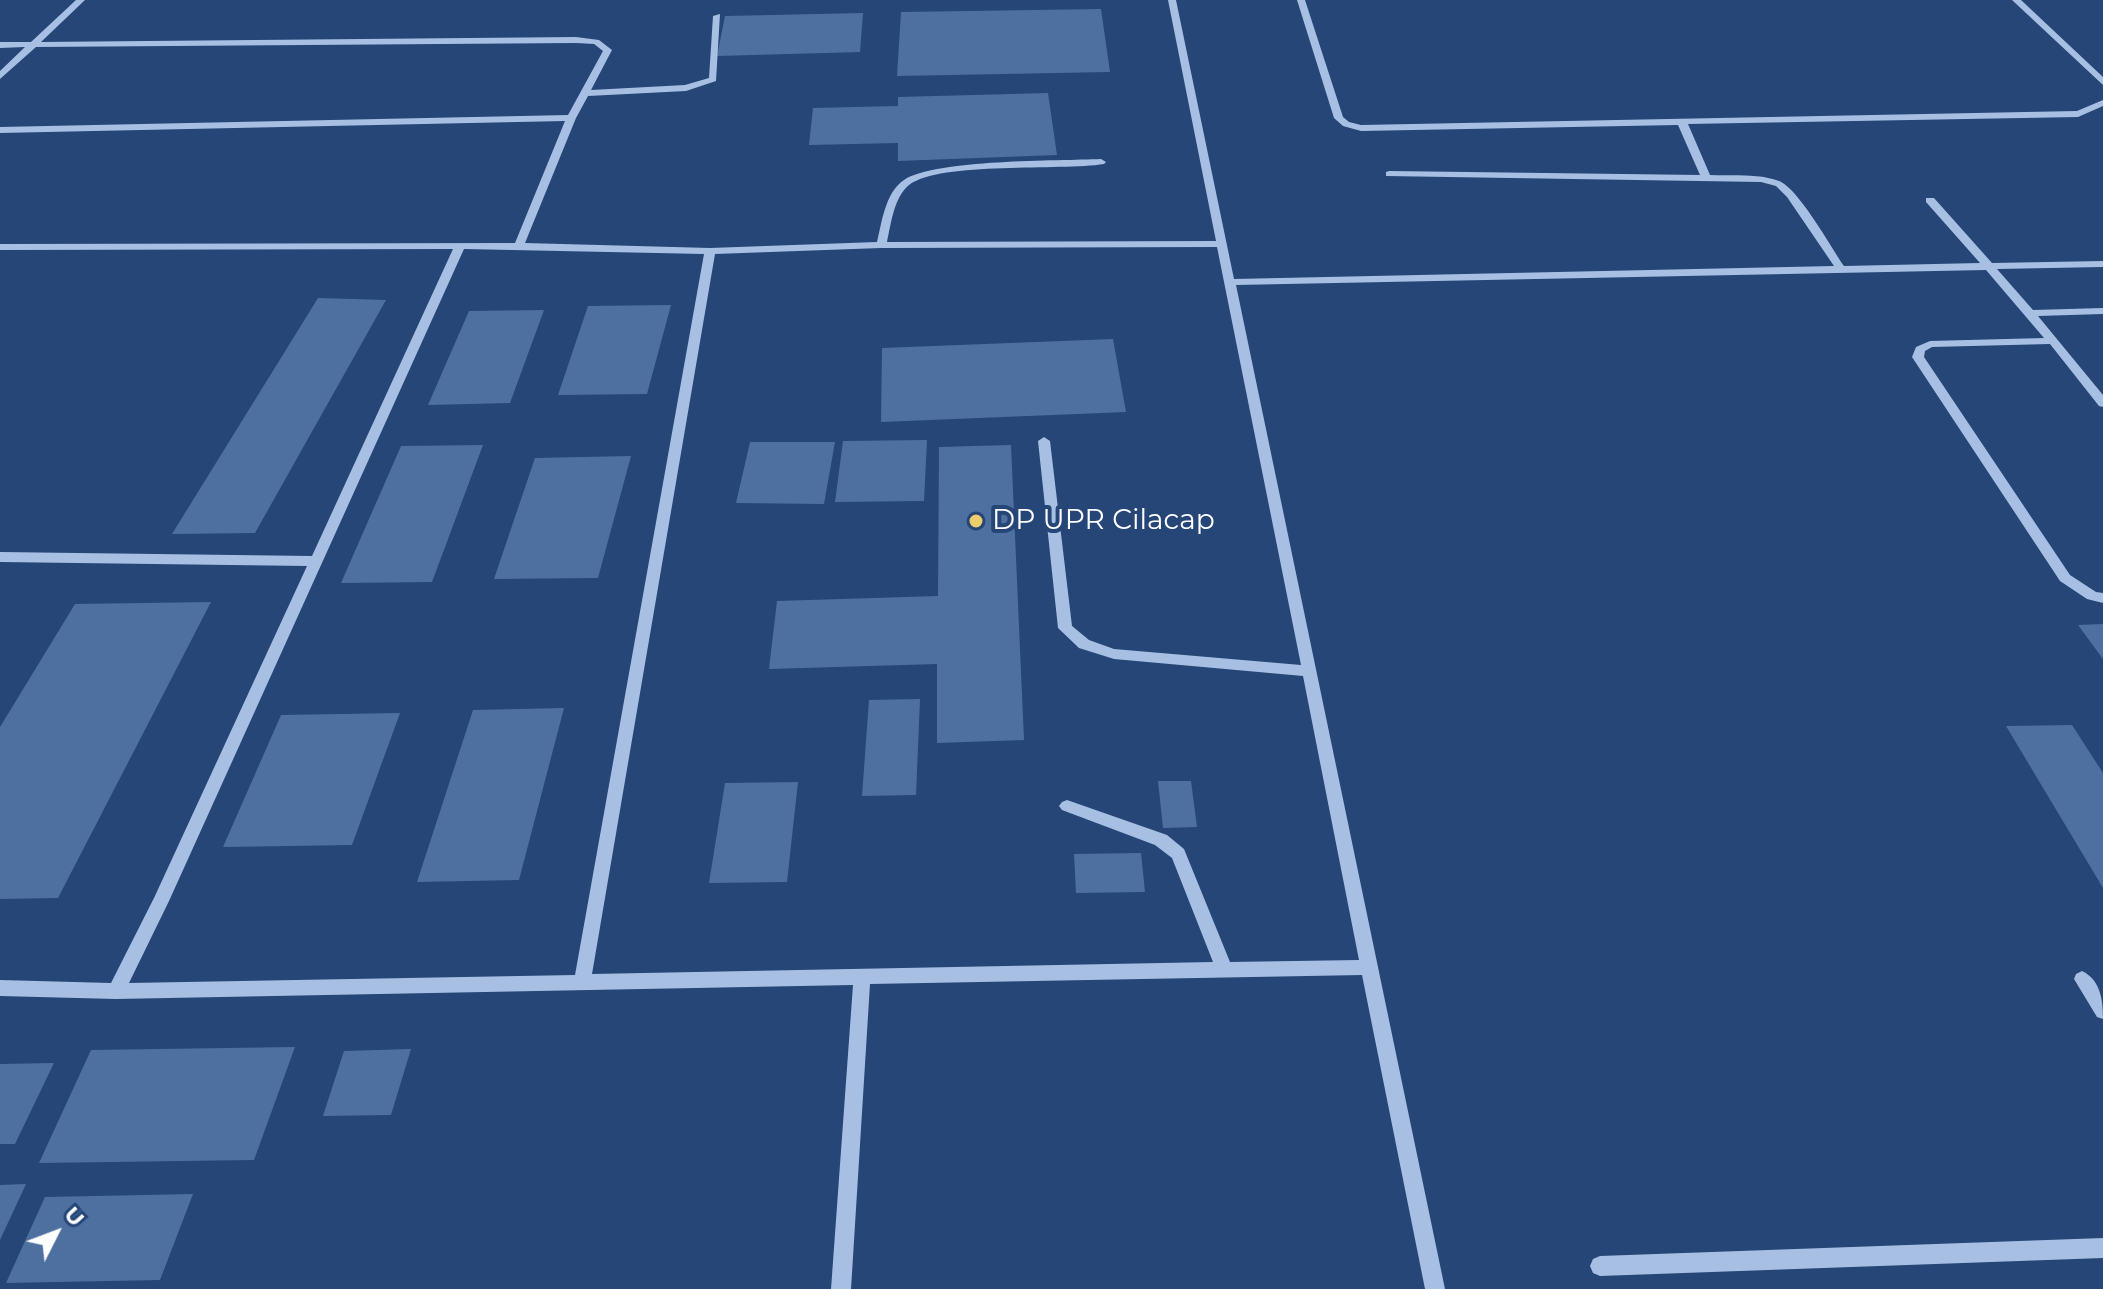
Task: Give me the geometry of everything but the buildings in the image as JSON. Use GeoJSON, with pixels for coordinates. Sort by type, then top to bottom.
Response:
{"type":"FeatureCollection","features":[{"type":"Feature","properties":{"kind":"lane"},"geometry":{"type":"LineString","coordinates":[[0,76],[81,0]]}},
{"type":"Feature","properties":{"kind":"lane"},"geometry":{"type":"LineString","coordinates":[[1172,0],[1435,1289]]}},
{"type":"Feature","properties":{"kind":"lane"},"geometry":{"type":"LineString","coordinates":[[1301,0],[1339,118],[1346,124],[1361,128],[2078,114],[2103,103]]}},
{"type":"Feature","properties":{"kind":"lane"},"geometry":{"type":"LineString","coordinates":[[2016,0],[2103,82]]}},
{"type":"Feature","properties":{"kind":"lane"},"geometry":{"type":"LineString","coordinates":[[585,93],[686,88],[713,79],[717,16]]}},
{"type":"Feature","properties":{"kind":"lane"},"geometry":{"type":"LineString","coordinates":[[0,45],[596,42],[608,50],[571,118],[519,246]]}},
{"type":"Feature","properties":{"kind":"lane"},"geometry":{"type":"LineString","coordinates":[[0,130],[571,118]]}},
{"type":"Feature","properties":{"kind":"lane"},"geometry":{"type":"LineString","coordinates":[[1682,122],[1706,178]]}},
{"type":"Feature","properties":{"kind":"lane"},"geometry":{"type":"LineString","coordinates":[[881,245],[894,197],[909,180],[937,172],[1101,162]]}},
{"type":"Feature","properties":{"kind":"lane"},"geometry":{"type":"LineString","coordinates":[[1389,174],[1761,179],[1779,184],[1791,195],[1841,269]]}},
{"type":"Feature","properties":{"kind":"lane"},"geometry":{"type":"LineString","coordinates":[[1930,200],[1990,266],[2103,403]]}},
{"type":"Feature","properties":{"kind":"lane"},"geometry":{"type":"LineString","coordinates":[[0,247],[519,246],[710,251],[881,245],[1222,244]]}},
{"type":"Feature","properties":{"kind":"lane"},"geometry":{"type":"LineString","coordinates":[[116,991],[460,246]]}},
{"type":"Feature","properties":{"kind":"lane"},"geometry":{"type":"LineString","coordinates":[[582,982],[710,251]]}},
{"type":"Feature","properties":{"kind":"lane"},"geometry":{"type":"LineString","coordinates":[[1230,282],[2103,264]]}},
{"type":"Feature","properties":{"kind":"lane"},"geometry":{"type":"LineString","coordinates":[[2030,313],[2103,311]]}},
{"type":"Feature","properties":{"kind":"lane"},"geometry":{"type":"LineString","coordinates":[[2052,341],[1930,344],[1920,349],[1918,357],[2065,578],[2092,596],[2103,598]]}},
{"type":"Feature","properties":{"kind":"lane"},"geometry":{"type":"LineString","coordinates":[[1044,441],[1065,628],[1084,644],[1114,654],[1309,671]]}},
{"type":"Feature","properties":{"kind":"lane"},"geometry":{"type":"LineString","coordinates":[[0,557],[316,561]]}},
{"type":"Feature","properties":{"kind":"lane"},"geometry":{"type":"LineString","coordinates":[[1067,806],[1161,840],[1178,854],[1225,970]]}},
{"type":"Feature","properties":{"kind":"lane"},"geometry":{"type":"LineString","coordinates":[[0,988],[116,991],[1369,967]]}},
{"type":"Feature","properties":{"kind":"lane"},"geometry":{"type":"LineString","coordinates":[[841,1289],[862,977]]}},
{"type":"Feature","properties":{"kind":"lane"},"geometry":{"type":"LineString","coordinates":[[2082,979],[2103,1011]]}},
{"type":"Feature","properties":{"kind":"lane"},"geometry":{"type":"LineString","coordinates":[[1600,1266],[2103,1248]]}},
{"type":"Feature","properties":{"kind":"place","name":"DP UPR Cilacap"},"geometry":{"type":"Point","coordinates":[976,521]}}]}
